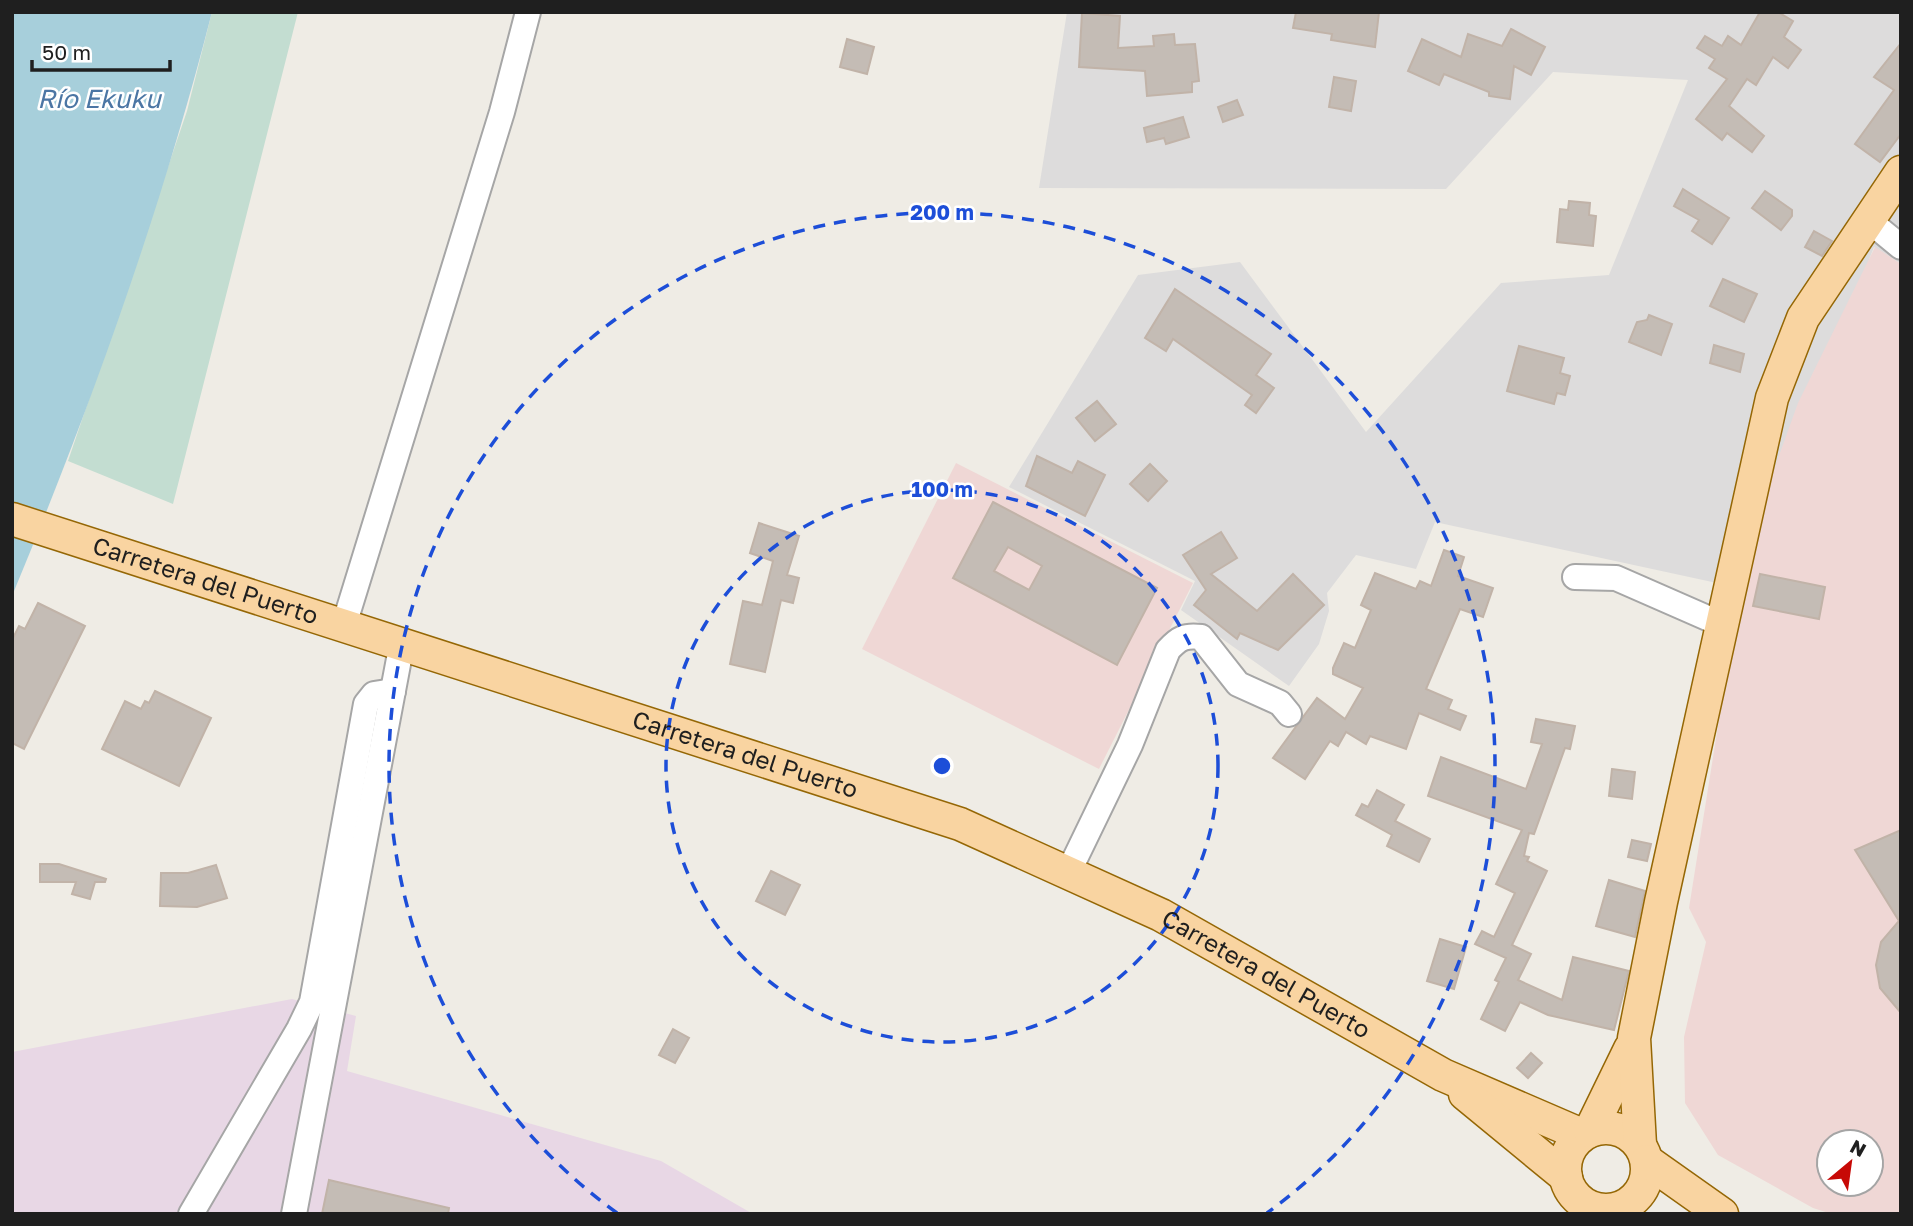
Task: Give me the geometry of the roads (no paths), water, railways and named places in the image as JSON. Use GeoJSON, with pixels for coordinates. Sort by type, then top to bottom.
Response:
{"type":"FeatureCollection","features":[{"type":"Feature","properties":{"kind":"main road"},"geometry":{"type":"LineString","coordinates":[[1634,1038],[1645,1182],[1626,1210],[1591,1207],[1571,1194],[1567,1153],[1586,1133],[1634,1038],[1762,436],[1790,348],[1818,292],[1901,172]]}},
{"type":"Feature","properties":{"kind":"main road","name":"Carretera del Puerto"},"geometry":{"type":"LineString","coordinates":[[12,519],[960,824],[1069,871],[1161,915],[1443,1075],[1586,1133]]}},
{"type":"Feature","properties":{"kind":"main road","name":"Carretera del Puerto"},"geometry":{"type":"LineString","coordinates":[[1443,1075],[1571,1194]]}},
{"type":"Feature","properties":{"kind":"main road"},"geometry":{"type":"LineString","coordinates":[[1586,1133],[1603,1127],[1630,1135],[1643,1153],[1722,1214]]}},
{"type":"Feature","properties":{"kind":"street"},"geometry":{"type":"LineString","coordinates":[[344,625],[502,112],[528,12]]}},
{"type":"Feature","properties":{"kind":"street"},"geometry":{"type":"LineString","coordinates":[[1867,219],[1901,247]]}},
{"type":"Feature","properties":{"kind":"street"},"geometry":{"type":"LineString","coordinates":[[1575,577],[1616,578],[1721,624]]}},
{"type":"Feature","properties":{"kind":"street"},"geometry":{"type":"LineString","coordinates":[[1069,871],[1130,745],[1159,669],[1178,639],[1201,637],[1238,684],[1280,703],[1289,714]]}},
{"type":"Feature","properties":{"kind":"street"},"geometry":{"type":"LineString","coordinates":[[294,1214],[401,643]]}},
{"type":"Feature","properties":{"kind":"street"},"geometry":{"type":"LineString","coordinates":[[191,1214],[312,1002],[366,704],[374,694],[393,691]]}},
{"type":"Feature","properties":{"kind":"water","name":"Río Ekuku"},"geometry":{"type":"Polygon","coordinates":[[[13,12],[212,12],[147,234],[97,380],[12,596],[13,12]]]}}]}
